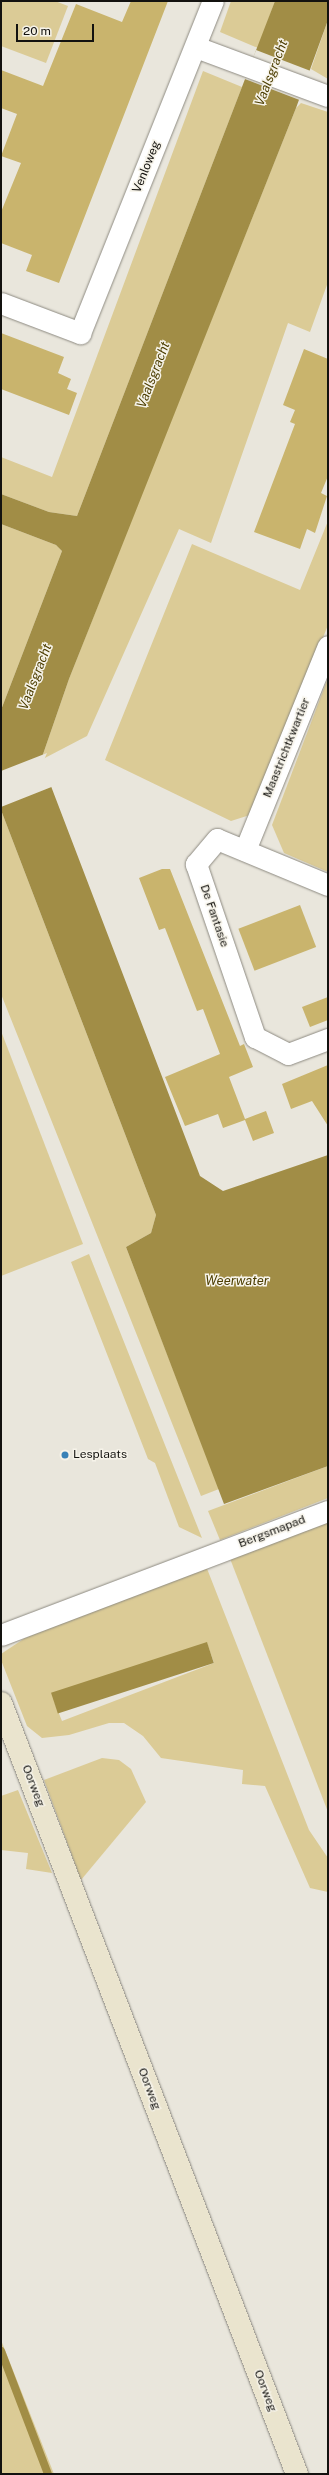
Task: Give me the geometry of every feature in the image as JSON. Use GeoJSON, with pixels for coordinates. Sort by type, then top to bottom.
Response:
{"type":"FeatureCollection","features":[{"type":"Feature","properties":{"kind":"street","name":"Venloweg"},"geometry":{"type":"LineString","coordinates":[[1,303],[80,333],[196,47],[213,1]]}},
{"type":"Feature","properties":{"kind":"street"},"geometry":{"type":"LineString","coordinates":[[196,47],[328,96]]}},
{"type":"Feature","properties":{"kind":"street","name":"Maastrichtkwartier"},"geometry":{"type":"LineString","coordinates":[[245,850],[328,646]]}},
{"type":"Feature","properties":{"kind":"street","name":"De Fantasie"},"geometry":{"type":"LineString","coordinates":[[328,885],[217,839],[196,864],[255,1037],[288,1054],[328,1039]]}},
{"type":"Feature","properties":{"kind":"street","name":"Bergsmapad"},"geometry":{"type":"LineString","coordinates":[[1,1635],[328,1511]]}},
{"type":"Feature","properties":{"kind":"street","name":"Oorweg"},"geometry":{"type":"LineString","coordinates":[[1,1703],[297,2474]]}},
{"type":"Feature","properties":{"kind":"shaded area"},"geometry":{"type":"Polygon","coordinates":[[[1,1],[55,1],[68,6],[46,63],[1,46],[1,1]]]}},
{"type":"Feature","properties":{"kind":"shaded area"},"geometry":{"type":"Polygon","coordinates":[[[231,1],[275,1],[258,48],[220,32],[231,1]]]}},
{"type":"Feature","properties":{"kind":"shaded area"},"geometry":{"type":"Polygon","coordinates":[[[328,20],[328,79],[311,69],[328,20]]]}},
{"type":"Feature","properties":{"kind":"shaded area"},"geometry":{"type":"Polygon","coordinates":[[[203,71],[242,87],[77,516],[49,512],[1,494],[1,457],[52,477],[203,71]]]}},
{"type":"Feature","properties":{"kind":"shaded area"},"geometry":{"type":"Polygon","coordinates":[[[301,103],[328,112],[328,282],[310,332],[288,323],[211,543],[179,529],[87,736],[41,760],[69,679],[152,468],[296,108],[301,103]]]}},
{"type":"Feature","properties":{"kind":"shaded area"},"geometry":{"type":"Polygon","coordinates":[[[328,521],[328,625],[253,814],[231,821],[105,760],[192,544],[300,590],[328,521]]]}},
{"type":"Feature","properties":{"kind":"shaded area"},"geometry":{"type":"Polygon","coordinates":[[[1,524],[56,545],[62,551],[1,710],[1,524]]]}},
{"type":"Feature","properties":{"kind":"shaded area"},"geometry":{"type":"Polygon","coordinates":[[[328,678],[328,872],[284,853],[272,825],[328,678]]]}},
{"type":"Feature","properties":{"kind":"shaded area"},"geometry":{"type":"Polygon","coordinates":[[[1,810],[156,1215],[151,1233],[126,1247],[219,1489],[201,1496],[1,994],[1,810]]]}},
{"type":"Feature","properties":{"kind":"shaded area"},"geometry":{"type":"Polygon","coordinates":[[[1,1031],[83,1244],[1,1276],[1,1031]]]}},
{"type":"Feature","properties":{"kind":"shaded area"},"geometry":{"type":"Polygon","coordinates":[[[89,1254],[202,1538],[179,1527],[155,1463],[148,1459],[71,1262],[89,1254]]]}},
{"type":"Feature","properties":{"kind":"shaded area"},"geometry":{"type":"Polygon","coordinates":[[[328,1466],[328,1498],[220,1540],[208,1511],[328,1466]]]}},
{"type":"Feature","properties":{"kind":"shaded area"},"geometry":{"type":"Polygon","coordinates":[[[328,1518],[328,1812],[229,1556],[328,1518]]]}},
{"type":"Feature","properties":{"kind":"shaded area"},"geometry":{"type":"Polygon","coordinates":[[[206,1566],[309,1830],[328,1858],[328,1892],[310,1888],[265,1786],[242,1784],[243,1770],[161,1758],[143,1736],[124,1723],[109,1723],[69,1735],[42,1738],[27,1726],[1,1660],[1,1654],[25,1638],[206,1566]],[[207,1643],[54,1701],[62,1721],[214,1663],[207,1643]]]}},
{"type":"Feature","properties":{"kind":"shaded area"},"geometry":{"type":"Polygon","coordinates":[[[102,1758],[119,1760],[131,1769],[146,1802],[81,1880],[44,1780],[102,1758]]]}},
{"type":"Feature","properties":{"kind":"shaded area"},"geometry":{"type":"Polygon","coordinates":[[[18,1790],[52,1873],[26,1869],[28,1853],[1,1850],[1,1796],[18,1790]]]}},
{"type":"Feature","properties":{"kind":"shaded area"},"geometry":{"type":"Polygon","coordinates":[[[1,2340],[54,2474],[1,2474],[1,2340]]]}},
{"type":"Feature","properties":{"kind":"water","name":"Weerwater"},"geometry":{"type":"Polygon","coordinates":[[[275,1],[328,1],[328,20],[296,108],[69,679],[41,760],[200,1176],[223,1191],[328,1155],[328,1466],[224,1504],[126,1247],[151,1233],[156,1215],[1,810],[1,710],[62,551],[56,545],[1,524],[1,494],[49,512],[77,516],[275,1]]]}},
{"type":"Feature","properties":{"kind":"water"},"geometry":{"type":"Polygon","coordinates":[[[207,1642],[214,1663],[58,1714],[51,1693],[207,1642]]]}},
{"type":"Feature","properties":{"kind":"pier"},"geometry":{"type":"Polygon","coordinates":[[[256,50],[312,72],[301,100],[245,79],[256,50]]]}},
{"type":"Feature","properties":{"kind":"pier"},"geometry":{"type":"Polygon","coordinates":[[[47,753],[44,760],[54,786],[1,807],[1,771],[47,753]]]}},
{"type":"Feature","properties":{"kind":"building"},"geometry":{"type":"Polygon","coordinates":[[[131,1],[168,1],[59,283],[26,271],[32,255],[1,243],[1,212],[21,163],[1,156],[17,114],[1,108],[1,70],[43,86],[76,4],[122,22],[131,1]]]}},
{"type":"Feature","properties":{"kind":"building"},"geometry":{"type":"Polygon","coordinates":[[[1,333],[64,357],[58,373],[71,379],[67,389],[77,393],[69,415],[1,389],[1,333]]]}},
{"type":"Feature","properties":{"kind":"building"},"geometry":{"type":"Polygon","coordinates":[[[304,349],[328,359],[328,476],[321,493],[327,496],[315,533],[307,529],[300,549],[254,532],[295,424],[290,422],[295,410],[283,405],[304,349]]]}},
{"type":"Feature","properties":{"kind":"building"},"geometry":{"type":"Polygon","coordinates":[[[162,869],[170,869],[240,1046],[244,1044],[253,1067],[229,1077],[245,1119],[266,1111],[274,1133],[253,1141],[245,1120],[223,1128],[218,1114],[185,1126],[165,1077],[220,1054],[203,1009],[197,1011],[165,928],[159,930],[139,878],[162,869]]]}},
{"type":"Feature","properties":{"kind":"building"},"geometry":{"type":"Polygon","coordinates":[[[300,905],[316,947],[255,971],[238,929],[300,905]]]}},
{"type":"Feature","properties":{"kind":"building"},"geometry":{"type":"Polygon","coordinates":[[[328,997],[328,1020],[310,1027],[302,1007],[328,997]]]}},
{"type":"Feature","properties":{"kind":"building"},"geometry":{"type":"Polygon","coordinates":[[[328,1065],[328,1126],[312,1101],[291,1109],[282,1084],[328,1065]]]}},
{"type":"Feature","properties":{"kind":"waterway"},"geometry":{"type":"LineString","coordinates":[[1,2351],[48,2474]]}},
{"type":"Feature","properties":{"kind":"place","name":"Lesplaats"},"geometry":{"type":"Point","coordinates":[65,1455]}},
{"type":"Feature","properties":{"kind":"water label","name":"Vaalsgracht"},"geometry":{"type":"Point","coordinates":[272,73]}},
{"type":"Feature","properties":{"kind":"water label","name":"Vaalsgracht"},"geometry":{"type":"Point","coordinates":[154,375]}},
{"type":"Feature","properties":{"kind":"water label","name":"Vaalsgracht"},"geometry":{"type":"Point","coordinates":[36,677]}}]}
